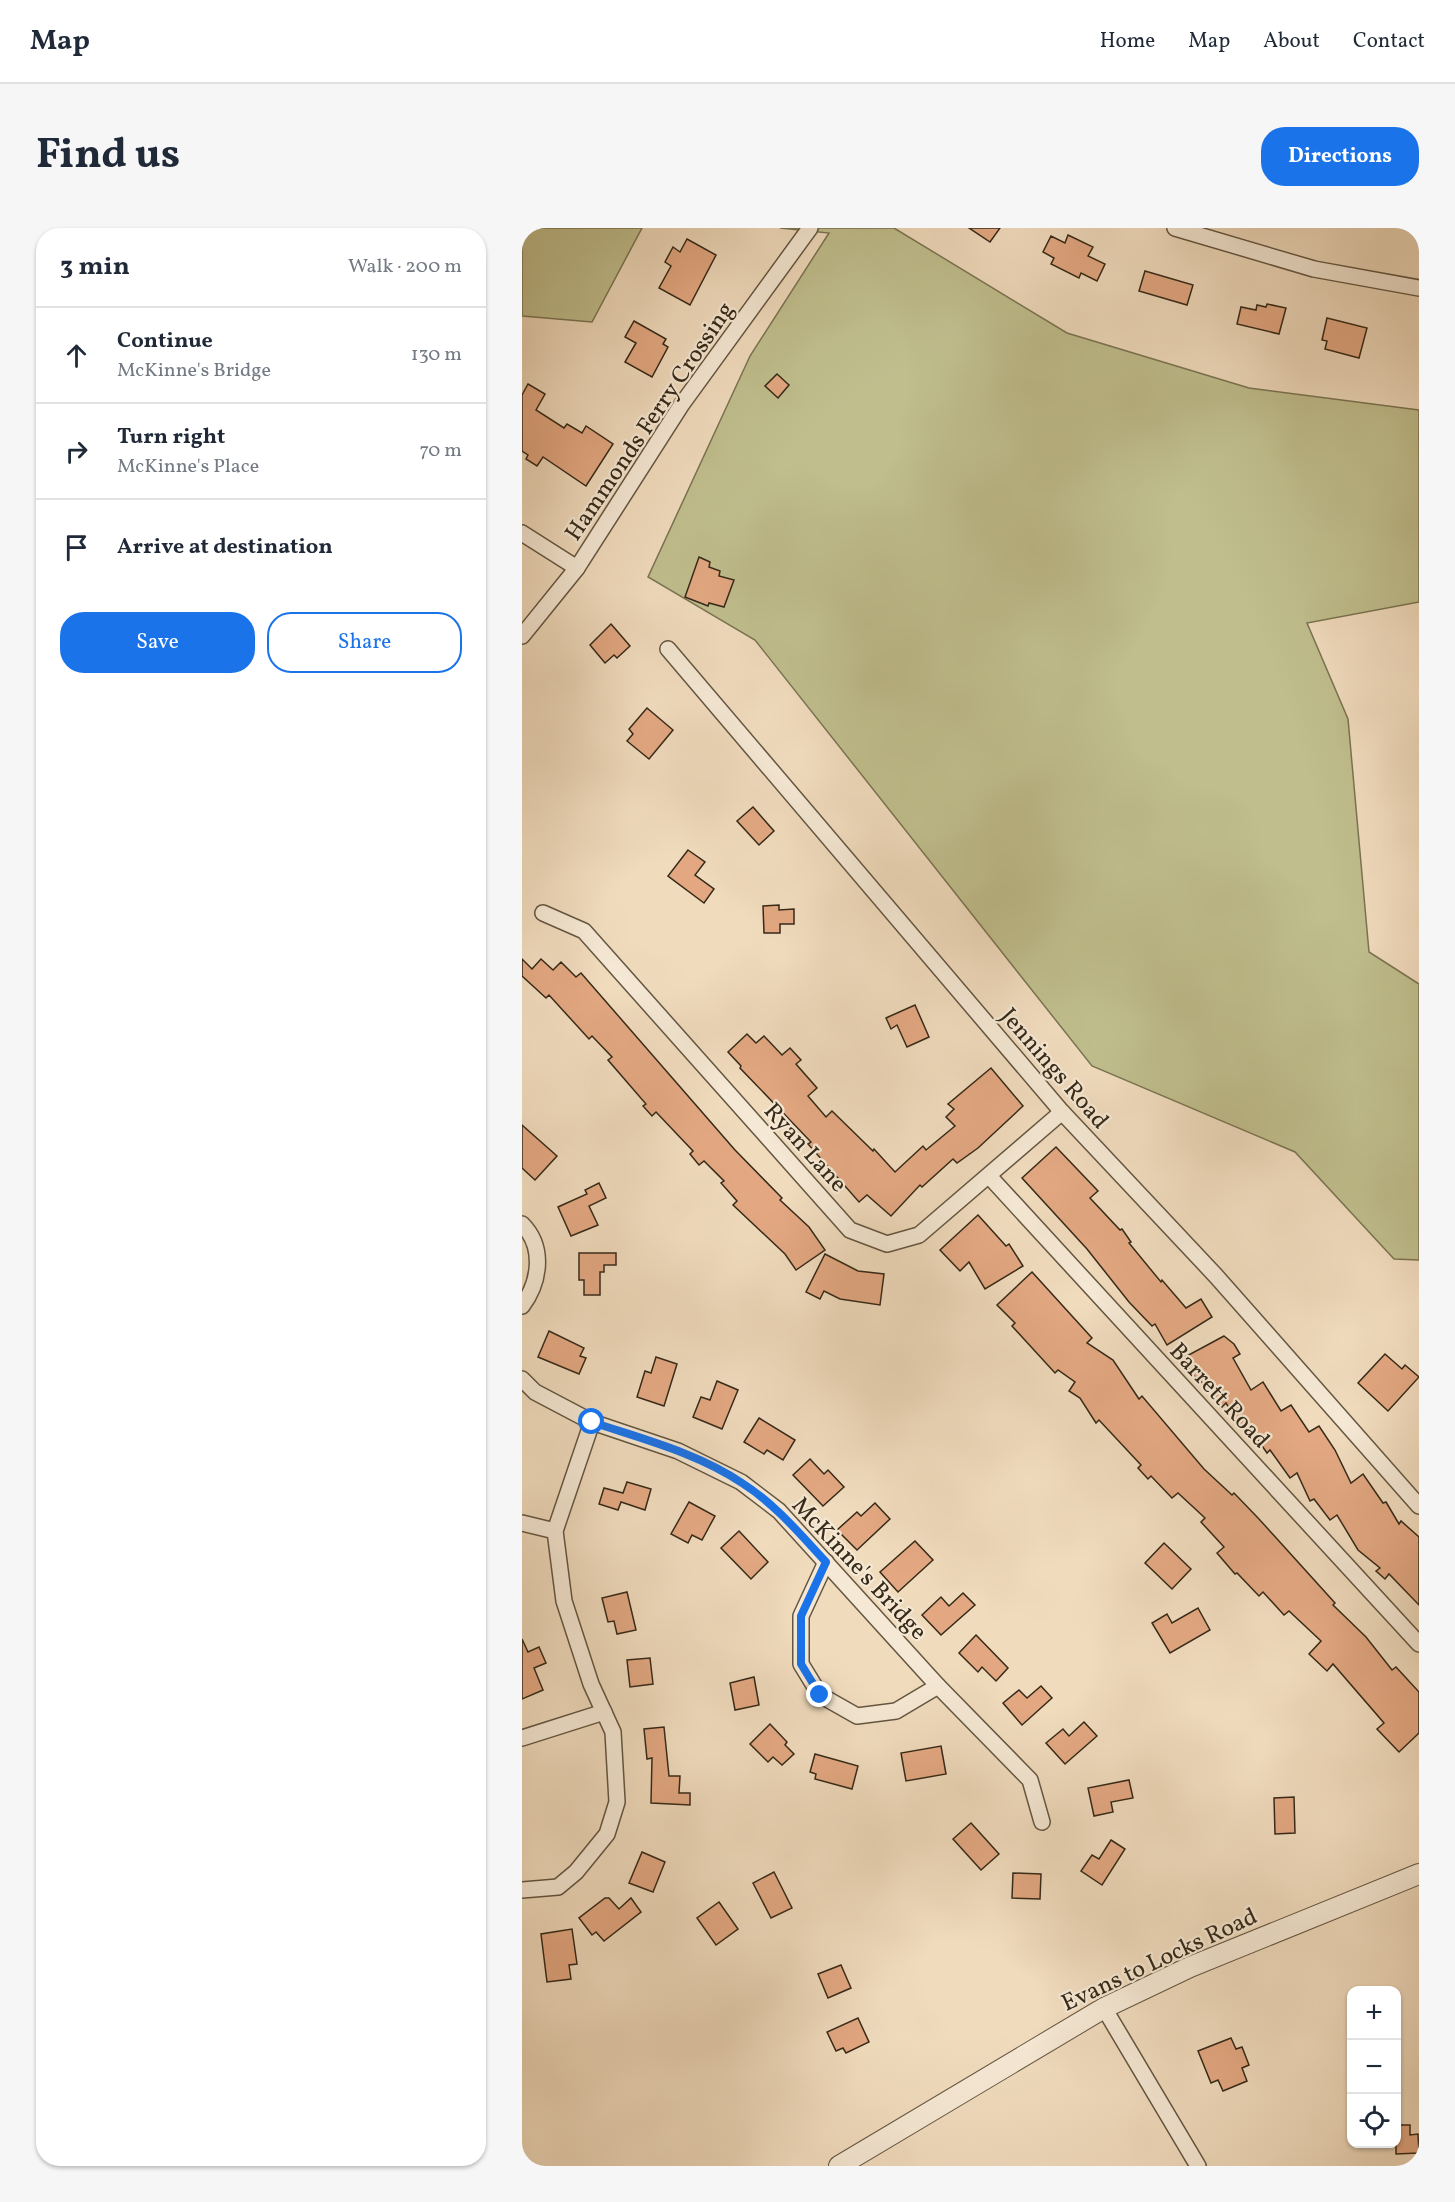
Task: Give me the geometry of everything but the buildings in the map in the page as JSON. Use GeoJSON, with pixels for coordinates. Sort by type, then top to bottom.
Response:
{"type":"FeatureCollection","features":[{"type":"Feature","properties":{"kind":"street","name":"Hammonds Ferry Crossing"},"geometry":{"type":"LineString","coordinates":[[522,636],[577,568],[682,404],[810,228]]}},
{"type":"Feature","properties":{"kind":"street"},"geometry":{"type":"LineString","coordinates":[[1175,228],[1314,268],[1419,288]]}},
{"type":"Feature","properties":{"kind":"street"},"geometry":{"type":"LineString","coordinates":[[522,534],[577,568]]}},
{"type":"Feature","properties":{"kind":"street","name":"Jennings Road"},"geometry":{"type":"LineString","coordinates":[[668,649],[1062,1112],[1216,1276],[1419,1506]]}},
{"type":"Feature","properties":{"kind":"street","name":"Ryan Lane"},"geometry":{"type":"LineString","coordinates":[[543,914],[584,931],[850,1230],[887,1244],[919,1235],[1062,1112]]}},
{"type":"Feature","properties":{"kind":"street","name":"Barrett Road"},"geometry":{"type":"LineString","coordinates":[[989,1176],[1419,1644]]}},
{"type":"Feature","properties":{"kind":"street"},"geometry":{"type":"LineString","coordinates":[[522,1224],[530,1233],[539,1267],[532,1293],[522,1306]]}},
{"type":"Feature","properties":{"kind":"street","name":"McKinne's Bridge"},"geometry":{"type":"LineString","coordinates":[[522,1379],[535,1392],[592,1422],[678,1451],[741,1482],[779,1511],[938,1686],[1030,1780],[1042,1822]]}},
{"type":"Feature","properties":{"kind":"street"},"geometry":{"type":"LineString","coordinates":[[522,1890],[558,1887],[576,1872],[607,1834],[617,1802],[614,1732],[591,1684],[564,1601],[555,1531],[592,1422]]}},
{"type":"Feature","properties":{"kind":"street"},"geometry":{"type":"LineString","coordinates":[[522,1523],[555,1531]]}},
{"type":"Feature","properties":{"kind":"street"},"geometry":{"type":"LineString","coordinates":[[826,1562],[801,1616],[801,1664],[820,1695],[857,1716],[896,1712],[938,1686]]}},
{"type":"Feature","properties":{"kind":"street"},"geometry":{"type":"LineString","coordinates":[[522,1738],[604,1712]]}},
{"type":"Feature","properties":{"kind":"street","name":"Evans to Locks Road"},"geometry":{"type":"LineString","coordinates":[[839,2166],[1104,2008],[1191,1967],[1419,1874]]}},
{"type":"Feature","properties":{"kind":"street"},"geometry":{"type":"LineString","coordinates":[[1104,2008],[1198,2166]]}},
{"type":"Feature","properties":{"kind":"shaded area"},"geometry":{"type":"Polygon","coordinates":[[[522,228],[642,228],[592,322],[522,316],[522,228]]]}},
{"type":"Feature","properties":{"kind":"shaded area"},"geometry":{"type":"Polygon","coordinates":[[[780,228],[894,228],[1067,333],[1249,388],[1419,410],[1419,602],[1307,623],[1348,719],[1369,952],[1419,984],[1419,1260],[1394,1259],[1295,1152],[1092,1066],[755,640],[648,577],[750,356],[829,233],[780,228]]]}},
{"type":"Feature","properties":{"kind":"route"},"geometry":{"type":"LineString","coordinates":[[592,1422],[678,1451],[741,1482],[779,1511],[826,1562],[801,1616],[801,1664],[820,1695]]}}]}
